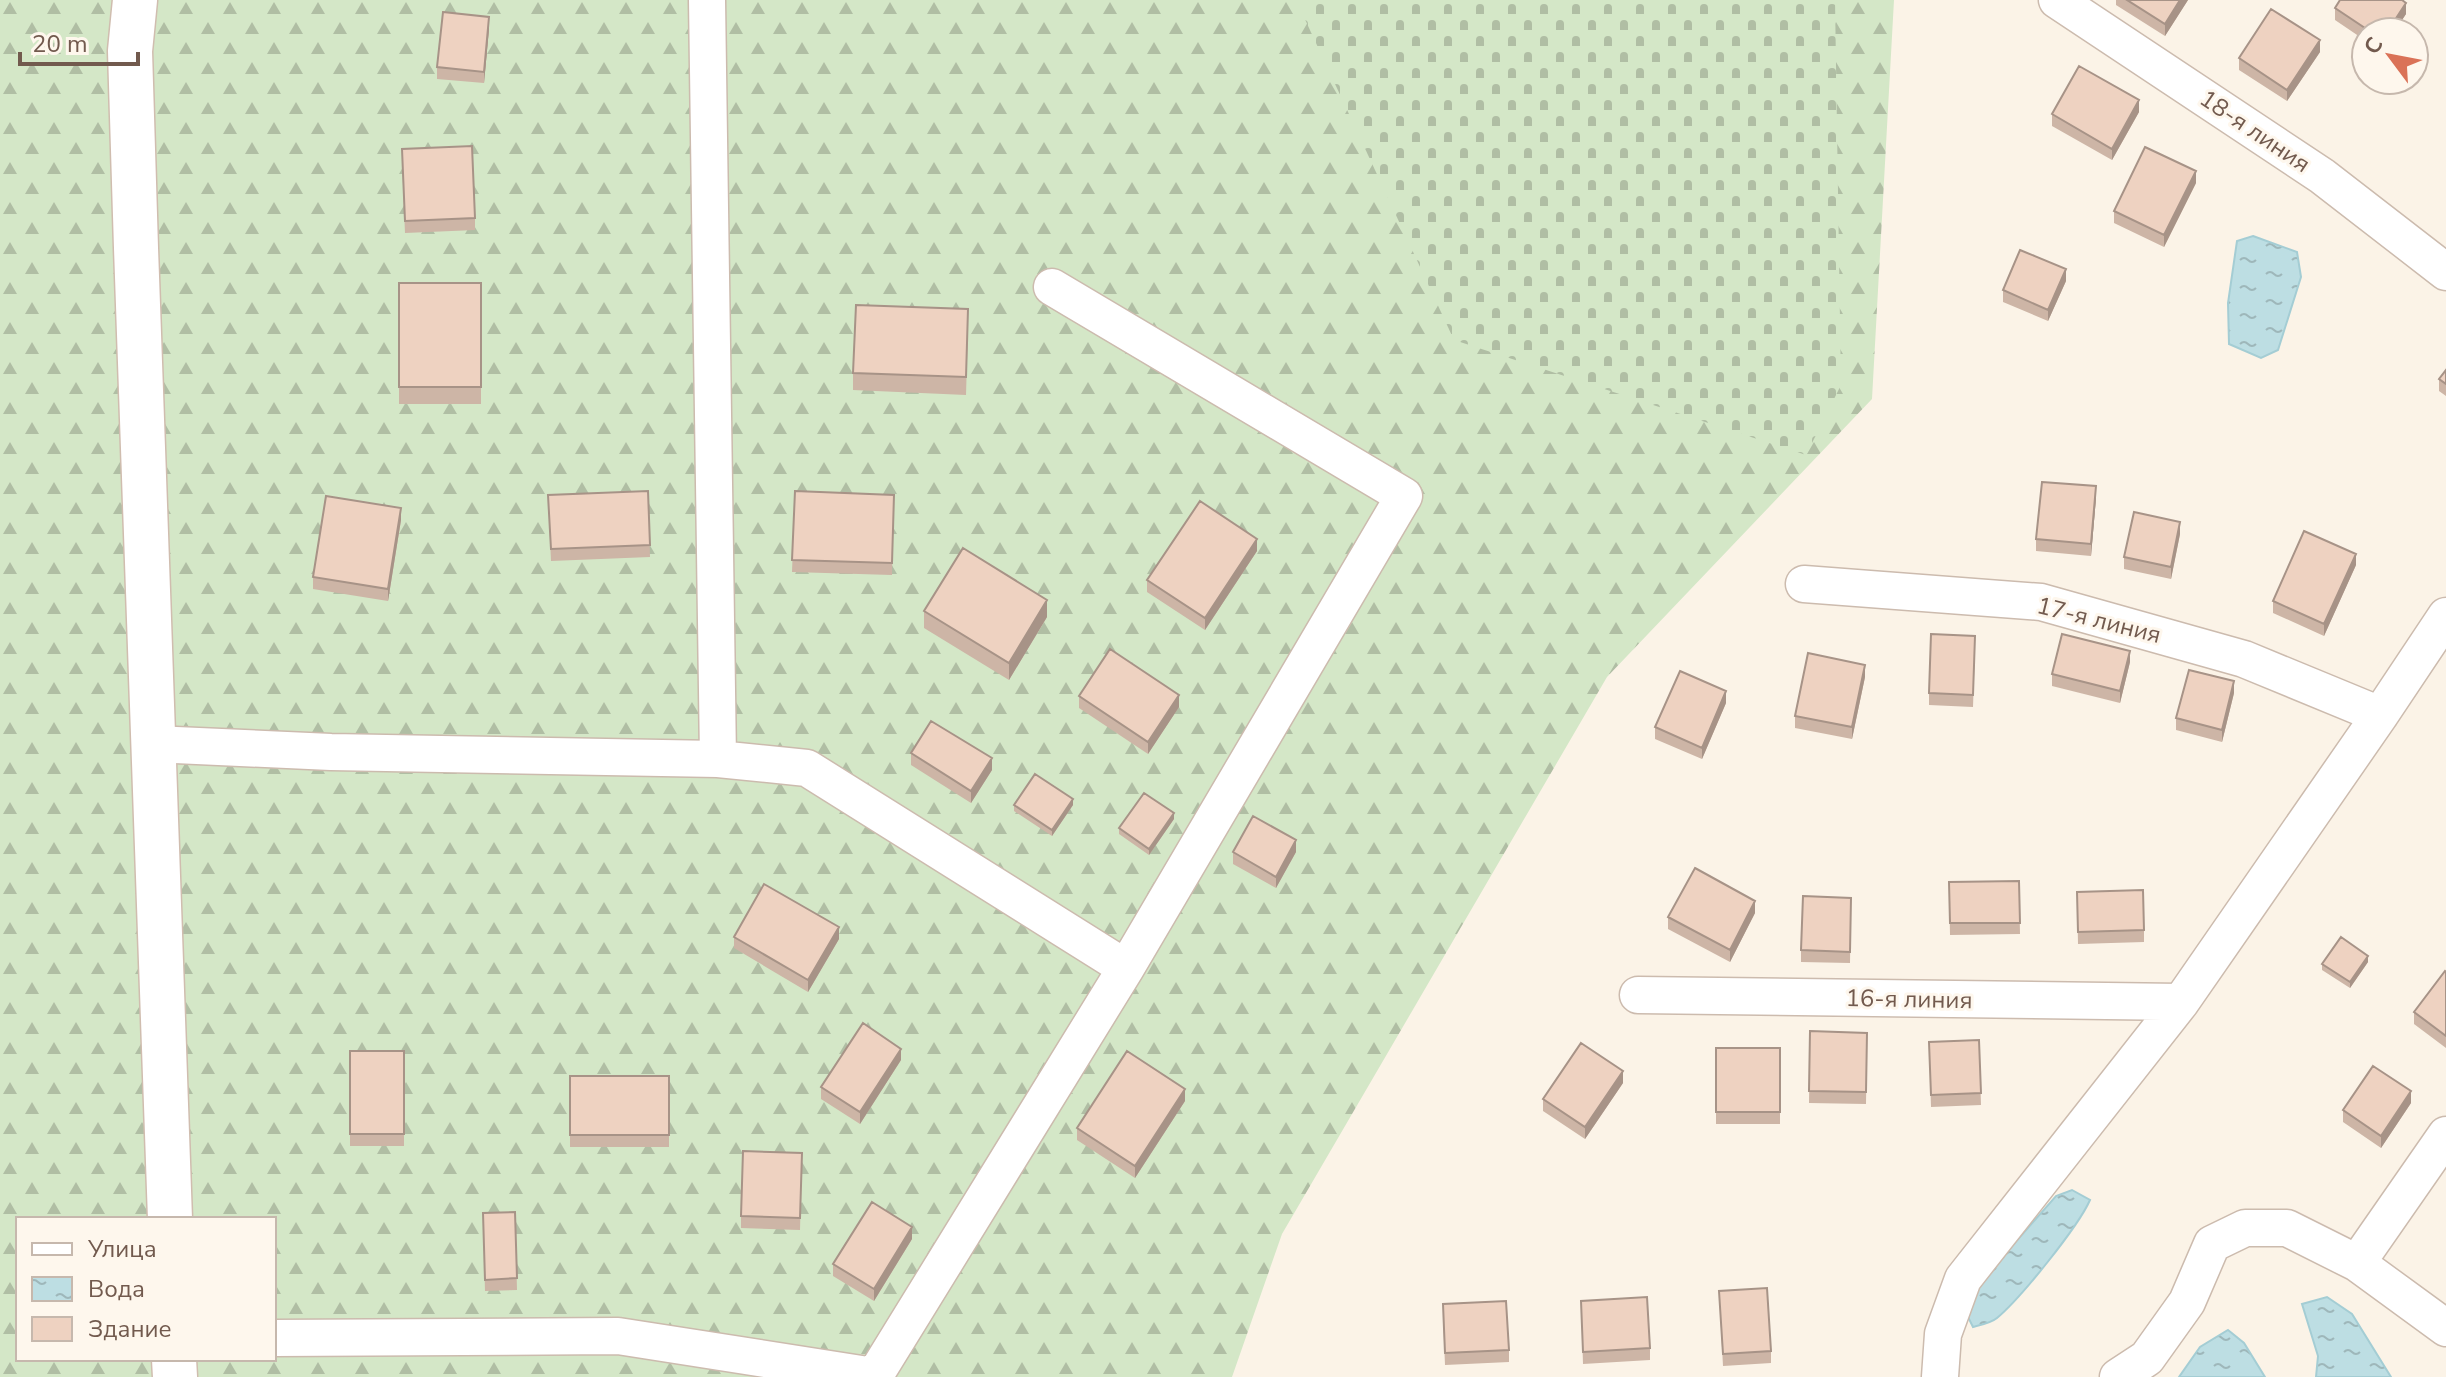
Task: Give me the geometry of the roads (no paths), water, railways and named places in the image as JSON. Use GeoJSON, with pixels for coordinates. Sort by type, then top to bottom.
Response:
{"type":"FeatureCollection","features":[{"type":"Feature","properties":{"kind":"street"},"geometry":{"type":"LineString","coordinates":[[135,0],[130,51],[170,1217]]}},
{"type":"Feature","properties":{"kind":"street"},"geometry":{"type":"LineString","coordinates":[[707,0],[718,759]]}},
{"type":"Feature","properties":{"kind":"street","name":"18-я линия"},"geometry":{"type":"LineString","coordinates":[[2057,0],[2322,176],[2446,272]]}},
{"type":"Feature","properties":{"kind":"street"},"geometry":{"type":"LineString","coordinates":[[276,1338],[618,1336],[874,1376],[1126,968],[1404,496],[1052,287]]}},
{"type":"Feature","properties":{"kind":"street","name":"17-я линия"},"geometry":{"type":"LineString","coordinates":[[1804,584],[2041,602],[2244,659],[2380,715]]}},
{"type":"Feature","properties":{"kind":"street"},"geometry":{"type":"LineString","coordinates":[[1940,1377],[1943,1334],[1963,1279],[2181,1002],[2446,616]]}},
{"type":"Feature","properties":{"kind":"street"},"geometry":{"type":"LineString","coordinates":[[153,744],[331,752],[718,759],[807,768],[1126,968]]}},
{"type":"Feature","properties":{"kind":"street","name":"16-я линия"},"geometry":{"type":"LineString","coordinates":[[1638,995],[2181,1002]]}},
{"type":"Feature","properties":{"kind":"street"},"geometry":{"type":"LineString","coordinates":[[2357,1263],[2446,1135]]}},
{"type":"Feature","properties":{"kind":"street"},"geometry":{"type":"LineString","coordinates":[[2118,1377],[2147,1358],[2187,1302],[2212,1244],[2245,1228],[2287,1228],[2357,1263],[2446,1328]]}},
{"type":"Feature","properties":{"kind":"water"},"geometry":{"type":"Polygon","coordinates":[[[2253,236],[2297,252],[2301,277],[2278,350],[2261,358],[2229,344],[2228,303],[2237,241],[2253,236]]]}},
{"type":"Feature","properties":{"kind":"water"},"geometry":{"type":"Polygon","coordinates":[[[2072,1190],[2090,1200],[2061,1244],[2007,1309],[1992,1321],[1973,1327],[1968,1317],[1974,1295],[1997,1263],[2056,1196],[2072,1190]]]}},
{"type":"Feature","properties":{"kind":"water"},"geometry":{"type":"Polygon","coordinates":[[[2327,1297],[2352,1314],[2391,1377],[2316,1377],[2318,1356],[2302,1304],[2327,1297]]]}},
{"type":"Feature","properties":{"kind":"water"},"geometry":{"type":"Polygon","coordinates":[[[2228,1330],[2244,1343],[2265,1377],[2179,1377],[2200,1347],[2228,1330]]]}}]}
